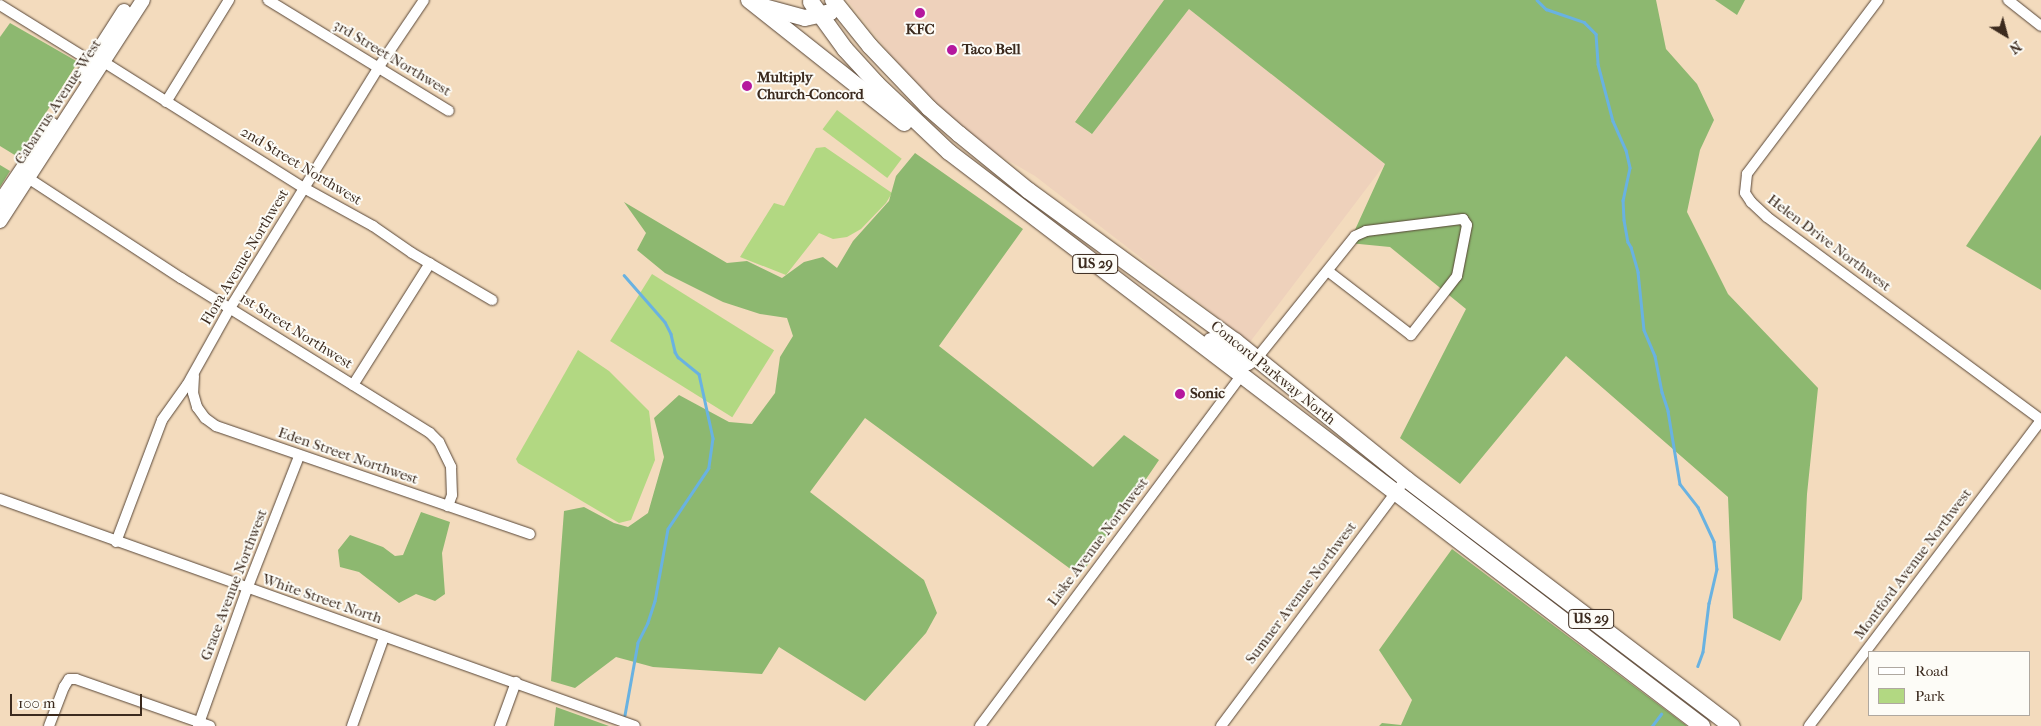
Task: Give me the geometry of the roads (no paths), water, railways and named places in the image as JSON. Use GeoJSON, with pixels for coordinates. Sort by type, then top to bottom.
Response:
{"type":"FeatureCollection","features":[{"type":"Feature","properties":{"kind":"highway"},"geometry":{"type":"LineString","coordinates":[[749,0],[920,137],[950,152]]}},
{"type":"Feature","properties":{"kind":"highway"},"geometry":{"type":"LineString","coordinates":[[754,0],[769,10],[805,18],[811,4],[836,4]]}},
{"type":"Feature","properties":{"kind":"highway","name":"Concord Parkway North"},"geometry":{"type":"LineString","coordinates":[[811,4],[845,49],[877,84],[950,152],[1702,726]]}},
{"type":"Feature","properties":{"kind":"highway","name":"Concord Parkway North"},"geometry":{"type":"LineString","coordinates":[[836,4],[870,46],[929,108],[1023,186],[1257,358],[1326,416],[1406,479],[1732,726]]}},
{"type":"Feature","properties":{"kind":"highway"},"geometry":{"type":"LineString","coordinates":[[1058,236],[1069,220]]}},
{"type":"Feature","properties":{"kind":"highway"},"geometry":{"type":"LineString","coordinates":[[1129,290],[1172,313],[1232,354],[1247,362],[1257,358]]}},
{"type":"Feature","properties":{"kind":"highway"},"geometry":{"type":"LineString","coordinates":[[1241,376],[1253,373],[1306,411],[1326,416]]}},
{"type":"Feature","properties":{"kind":"main road","name":"Cabarrus Avenue West"},"geometry":{"type":"LineString","coordinates":[[0,221],[28,178],[131,0]]}},
{"type":"Feature","properties":{"kind":"main road","name":"Cabarrus Avenue West"},"geometry":{"type":"LineString","coordinates":[[0,202],[97,60],[143,0]]}},
{"type":"Feature","properties":{"kind":"street"},"geometry":{"type":"LineString","coordinates":[[166,102],[229,0]]}},
{"type":"Feature","properties":{"kind":"street","name":"3rd Street Northwest"},"geometry":{"type":"LineString","coordinates":[[268,0],[449,111]]}},
{"type":"Feature","properties":{"kind":"street","name":"Flora Avenue Northwest"},"geometry":{"type":"LineString","coordinates":[[116,542],[162,420],[188,391],[194,372],[230,308],[378,68],[424,0]]}},
{"type":"Feature","properties":{"kind":"street","name":"Helen Drive Northwest"},"geometry":{"type":"LineString","coordinates":[[1878,0],[1747,174],[1745,193],[1751,202],[1767,217],[2041,420]]}},
{"type":"Feature","properties":{"kind":"street"},"geometry":{"type":"LineString","coordinates":[[2008,0],[2041,26]]}},
{"type":"Feature","properties":{"kind":"street","name":"2nd Street Northwest"},"geometry":{"type":"LineString","coordinates":[[0,5],[97,60],[304,188],[373,226],[412,254],[492,300]]}},
{"type":"Feature","properties":{"kind":"street","name":"1st Street Northwest"},"geometry":{"type":"LineString","coordinates":[[28,178],[230,308],[413,421],[439,442],[451,467],[453,480],[452,495],[448,506]]}},
{"type":"Feature","properties":{"kind":"street"},"geometry":{"type":"LineString","coordinates":[[1257,358],[1355,236],[1366,231],[1463,219],[1467,225],[1457,276],[1411,335],[1328,271]]}},
{"type":"Feature","properties":{"kind":"street"},"geometry":{"type":"LineString","coordinates":[[353,384],[430,263]]}},
{"type":"Feature","properties":{"kind":"street","name":"Liske Avenue Northwest"},"geometry":{"type":"LineString","coordinates":[[980,726],[1241,376]]}},
{"type":"Feature","properties":{"kind":"street","name":"Eden Street Northwest"},"geometry":{"type":"LineString","coordinates":[[188,391],[197,408],[205,418],[216,426],[530,534]]}},
{"type":"Feature","properties":{"kind":"street","name":"Montford Avenue Northwest"},"geometry":{"type":"LineString","coordinates":[[1809,726],[2041,420]]}},
{"type":"Feature","properties":{"kind":"street","name":"Grace Avenue Northwest"},"geometry":{"type":"LineString","coordinates":[[199,724],[299,456]]}},
{"type":"Feature","properties":{"kind":"street","name":"Sumner Avenue Northwest"},"geometry":{"type":"LineString","coordinates":[[1221,726],[1406,479]]}},
{"type":"Feature","properties":{"kind":"street","name":"White Street North"},"geometry":{"type":"LineString","coordinates":[[0,499],[635,726]]}},
{"type":"Feature","properties":{"kind":"street"},"geometry":{"type":"LineString","coordinates":[[352,726],[384,637]]}},
{"type":"Feature","properties":{"kind":"street"},"geometry":{"type":"LineString","coordinates":[[49,726],[64,687],[69,679],[76,678],[199,724],[210,726]]}},
{"type":"Feature","properties":{"kind":"street"},"geometry":{"type":"LineString","coordinates":[[500,726],[516,682]]}},
{"type":"Feature","properties":{"kind":"waterway"},"geometry":{"type":"LineString","coordinates":[[1537,0],[1546,9],[1584,22],[1596,34],[1598,64],[1613,121],[1626,150],[1630,168],[1623,200],[1624,220],[1628,242],[1638,272],[1644,330],[1655,356],[1668,411],[1680,484],[1698,507],[1714,542],[1717,569],[1709,603],[1703,652],[1698,666]]}},
{"type":"Feature","properties":{"kind":"waterway"},"geometry":{"type":"LineString","coordinates":[[624,275],[665,322],[678,357],[699,374],[713,438],[709,468],[668,529],[655,601],[648,623],[638,643],[625,715]]}},
{"type":"Feature","properties":{"kind":"waterway"},"geometry":{"type":"LineString","coordinates":[[1652,726],[1661,714]]}},
{"type":"Feature","properties":{"kind":"place","name":"KFC"},"geometry":{"type":"Point","coordinates":[920,13]}},
{"type":"Feature","properties":{"kind":"place","name":"Taco Bell"},"geometry":{"type":"Point","coordinates":[952,50]}},
{"type":"Feature","properties":{"kind":"place","name":"Multiply Church-Concord"},"geometry":{"type":"Point","coordinates":[747,86]}},
{"type":"Feature","properties":{"kind":"place","name":"Sonic"},"geometry":{"type":"Point","coordinates":[1180,394]}}]}
